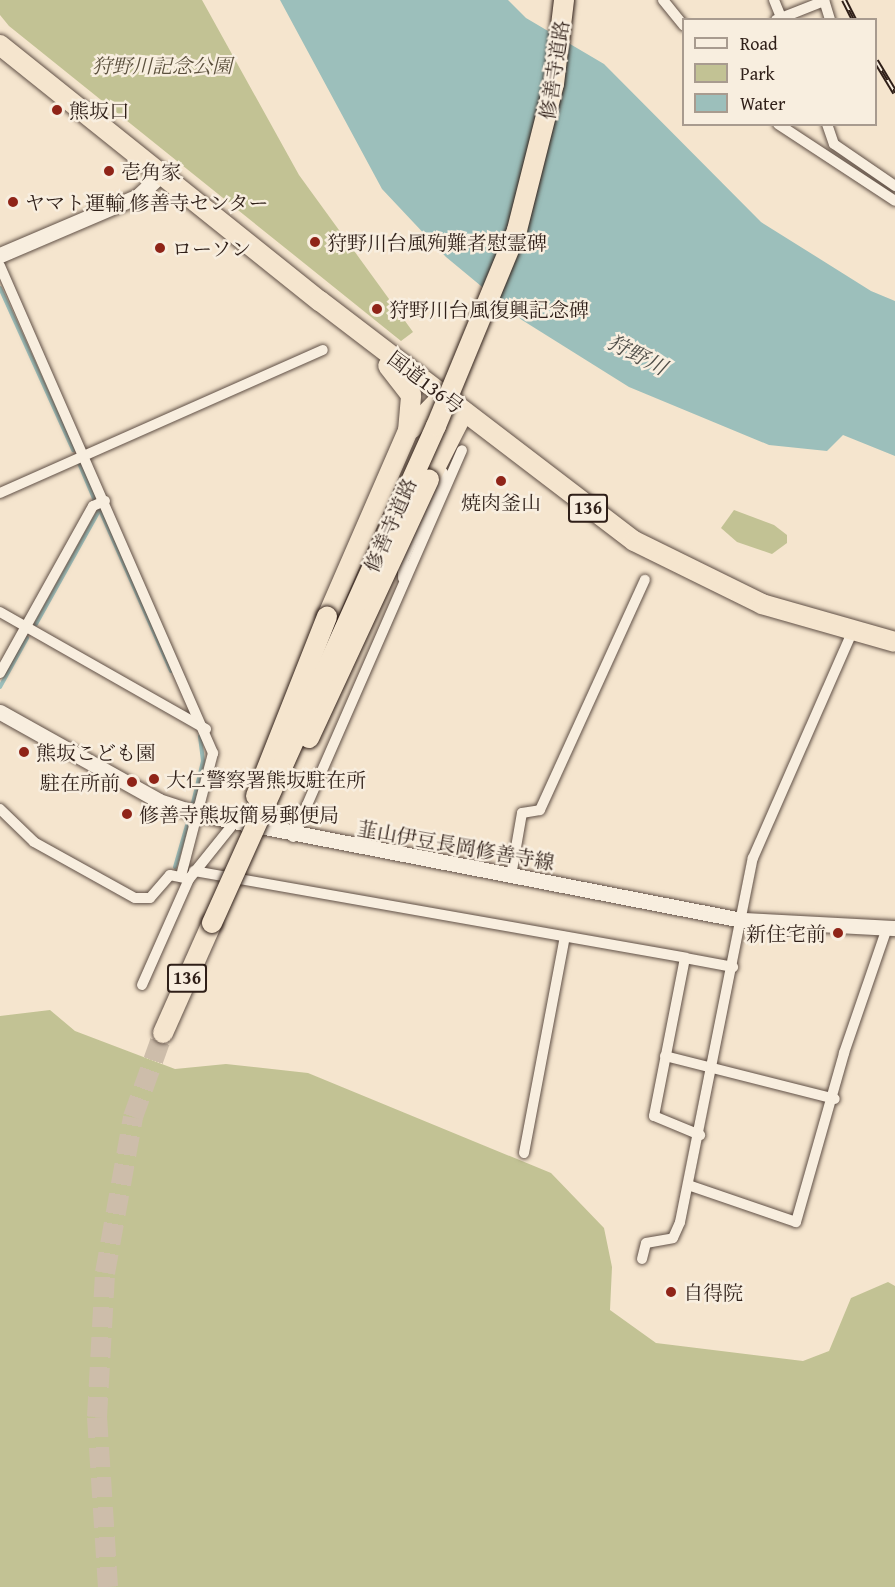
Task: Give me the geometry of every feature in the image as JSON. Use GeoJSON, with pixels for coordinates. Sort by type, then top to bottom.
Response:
{"type":"FeatureCollection","features":[{"type":"Feature","properties":{"kind":"highway","name":"修善寺道路"},"geometry":{"type":"LineString","coordinates":[[163,1033],[239,868],[517,230],[548,117],[564,0]]}},
{"type":"Feature","properties":{"kind":"highway","name":"国道136号"},"geometry":{"type":"LineString","coordinates":[[0,45],[320,301],[597,515],[672,564],[762,604],[852,632],[895,642]]}},
{"type":"Feature","properties":{"kind":"highway"},"geometry":{"type":"LineString","coordinates":[[212,923],[236,845],[408,431],[412,405],[404,380],[341,330],[320,301]]}},
{"type":"Feature","properties":{"kind":"highway"},"geometry":{"type":"LineString","coordinates":[[408,431],[444,395]]}},
{"type":"Feature","properties":{"kind":"highway"},"geometry":{"type":"LineString","coordinates":[[239,868],[271,816],[429,480],[464,411]]}},
{"type":"Feature","properties":{"kind":"main road"},"geometry":{"type":"LineString","coordinates":[[0,255],[138,196],[162,174]]}},
{"type":"Feature","properties":{"kind":"main road","name":"韮山伊豆長岡修善寺線"},"geometry":{"type":"LineString","coordinates":[[0,712],[159,801],[234,823],[293,837],[742,920],[891,928]]}},
{"type":"Feature","properties":{"kind":"street"},"geometry":{"type":"LineString","coordinates":[[663,0],[682,24]]}},
{"type":"Feature","properties":{"kind":"street"},"geometry":{"type":"LineString","coordinates":[[774,0],[778,18],[824,0],[829,18]]}},
{"type":"Feature","properties":{"kind":"street"},"geometry":{"type":"LineString","coordinates":[[781,126],[895,201]]}},
{"type":"Feature","properties":{"kind":"street"},"geometry":{"type":"LineString","coordinates":[[827,126],[834,144],[895,186]]}},
{"type":"Feature","properties":{"kind":"street"},"geometry":{"type":"LineString","coordinates":[[0,266],[206,729],[213,763],[198,814],[188,876],[142,985]]}},
{"type":"Feature","properties":{"kind":"street"},"geometry":{"type":"LineString","coordinates":[[0,493],[83,454],[323,350]]}},
{"type":"Feature","properties":{"kind":"street"},"geometry":{"type":"LineString","coordinates":[[293,837],[462,450]]}},
{"type":"Feature","properties":{"kind":"street"},"geometry":{"type":"LineString","coordinates":[[403,584],[404,561],[445,468],[442,453]]}},
{"type":"Feature","properties":{"kind":"street"},"geometry":{"type":"LineString","coordinates":[[0,673],[93,507],[105,501]]}},
{"type":"Feature","properties":{"kind":"street"},"geometry":{"type":"LineString","coordinates":[[511,876],[522,813],[540,810],[645,580]]}},
{"type":"Feature","properties":{"kind":"street"},"geometry":{"type":"LineString","coordinates":[[0,612],[206,729]]}},
{"type":"Feature","properties":{"kind":"street"},"geometry":{"type":"LineString","coordinates":[[642,1259],[646,1243],[673,1238],[691,1186],[753,858],[852,632]]}},
{"type":"Feature","properties":{"kind":"street"},"geometry":{"type":"LineString","coordinates":[[0,810],[34,842],[135,898],[150,898],[170,875],[188,876],[733,966]]}},
{"type":"Feature","properties":{"kind":"street"},"geometry":{"type":"LineString","coordinates":[[188,876],[234,823]]}},
{"type":"Feature","properties":{"kind":"street"},"geometry":{"type":"LineString","coordinates":[[691,1186],[796,1222],[835,1099],[844,1053],[891,928]]}},
{"type":"Feature","properties":{"kind":"street"},"geometry":{"type":"LineString","coordinates":[[524,1153],[565,937]]}},
{"type":"Feature","properties":{"kind":"street"},"geometry":{"type":"LineString","coordinates":[[685,958],[654,1116],[700,1135]]}},
{"type":"Feature","properties":{"kind":"street"},"geometry":{"type":"LineString","coordinates":[[666,1056],[714,1066],[835,1099]]}},
{"type":"Feature","properties":{"kind":"green space","name":"狩野川記念公園"},"geometry":{"type":"Polygon","coordinates":[[[0,0],[202,0],[299,175],[413,332],[401,341],[9,26],[0,15],[0,0]]]}},
{"type":"Feature","properties":{"kind":"green space"},"geometry":{"type":"Polygon","coordinates":[[[734,510],[774,525],[787,535],[787,543],[772,554],[737,542],[721,528],[734,510]]]}},
{"type":"Feature","properties":{"kind":"green space"},"geometry":{"type":"Polygon","coordinates":[[[50,1010],[75,1031],[175,1069],[226,1064],[308,1073],[551,1173],[604,1228],[612,1267],[610,1310],[656,1343],[803,1361],[829,1351],[851,1298],[888,1282],[895,1286],[895,1587],[0,1587],[0,1016],[50,1010]]]}},
{"type":"Feature","properties":{"kind":"water","name":"狩野川"},"geometry":{"type":"Polygon","coordinates":[[[280,0],[508,0],[526,18],[604,64],[761,222],[871,291],[895,301],[895,456],[843,435],[827,451],[769,445],[629,387],[522,320],[446,257],[382,189],[280,0]]]}},
{"type":"Feature","properties":{"kind":"waterway"},"geometry":{"type":"LineString","coordinates":[[0,288],[73,450]]}},
{"type":"Feature","properties":{"kind":"waterway"},"geometry":{"type":"LineString","coordinates":[[79,463],[94,499]]}},
{"type":"Feature","properties":{"kind":"waterway"},"geometry":{"type":"LineString","coordinates":[[100,510],[171,671]]}},
{"type":"Feature","properties":{"kind":"waterway"},"geometry":{"type":"LineString","coordinates":[[36,624],[99,511]]}},
{"type":"Feature","properties":{"kind":"waterway"},"geometry":{"type":"LineString","coordinates":[[0,687],[27,638]]}},
{"type":"Feature","properties":{"kind":"waterway"},"geometry":{"type":"LineString","coordinates":[[193,803],[203,761],[200,736]]}},
{"type":"Feature","properties":{"kind":"waterway"},"geometry":{"type":"LineString","coordinates":[[175,867],[188,822]]}},
{"type":"Feature","properties":{"kind":"tunnel"},"geometry":{"type":"LineString","coordinates":[[108,1587],[97,1417],[105,1273],[133,1117],[163,1033]]}},
{"type":"Feature","properties":{"kind":"railway"},"geometry":{"type":"LineString","coordinates":[[844,0],[853,18]]}},
{"type":"Feature","properties":{"kind":"railway"},"geometry":{"type":"LineString","coordinates":[[877,63],[895,93]]}},
{"type":"Feature","properties":{"kind":"place","name":"熊坂口"},"geometry":{"type":"Point","coordinates":[57,110]}},
{"type":"Feature","properties":{"kind":"place","name":"壱角家"},"geometry":{"type":"Point","coordinates":[109,171]}},
{"type":"Feature","properties":{"kind":"place","name":"ヤマト運輸 修善寺センター"},"geometry":{"type":"Point","coordinates":[13,202]}},
{"type":"Feature","properties":{"kind":"place","name":"狩野川台風殉難者慰霊碑"},"geometry":{"type":"Point","coordinates":[315,242]}},
{"type":"Feature","properties":{"kind":"place","name":"ローソン"},"geometry":{"type":"Point","coordinates":[160,248]}},
{"type":"Feature","properties":{"kind":"place","name":"狩野川台風復興記念碑"},"geometry":{"type":"Point","coordinates":[377,309]}},
{"type":"Feature","properties":{"kind":"place","name":"焼肉釜山"},"geometry":{"type":"Point","coordinates":[501,481]}},
{"type":"Feature","properties":{"kind":"place","name":"熊坂こども園"},"geometry":{"type":"Point","coordinates":[24,752]}},
{"type":"Feature","properties":{"kind":"place","name":"大仁警察署熊坂駐在所"},"geometry":{"type":"Point","coordinates":[154,779]}},
{"type":"Feature","properties":{"kind":"place","name":"駐在所前"},"geometry":{"type":"Point","coordinates":[132,782]}},
{"type":"Feature","properties":{"kind":"place","name":"修善寺熊坂簡易郵便局"},"geometry":{"type":"Point","coordinates":[127,814]}},
{"type":"Feature","properties":{"kind":"place","name":"新住宅前"},"geometry":{"type":"Point","coordinates":[838,933]}},
{"type":"Feature","properties":{"kind":"place","name":"自得院"},"geometry":{"type":"Point","coordinates":[671,1292]}}]}
